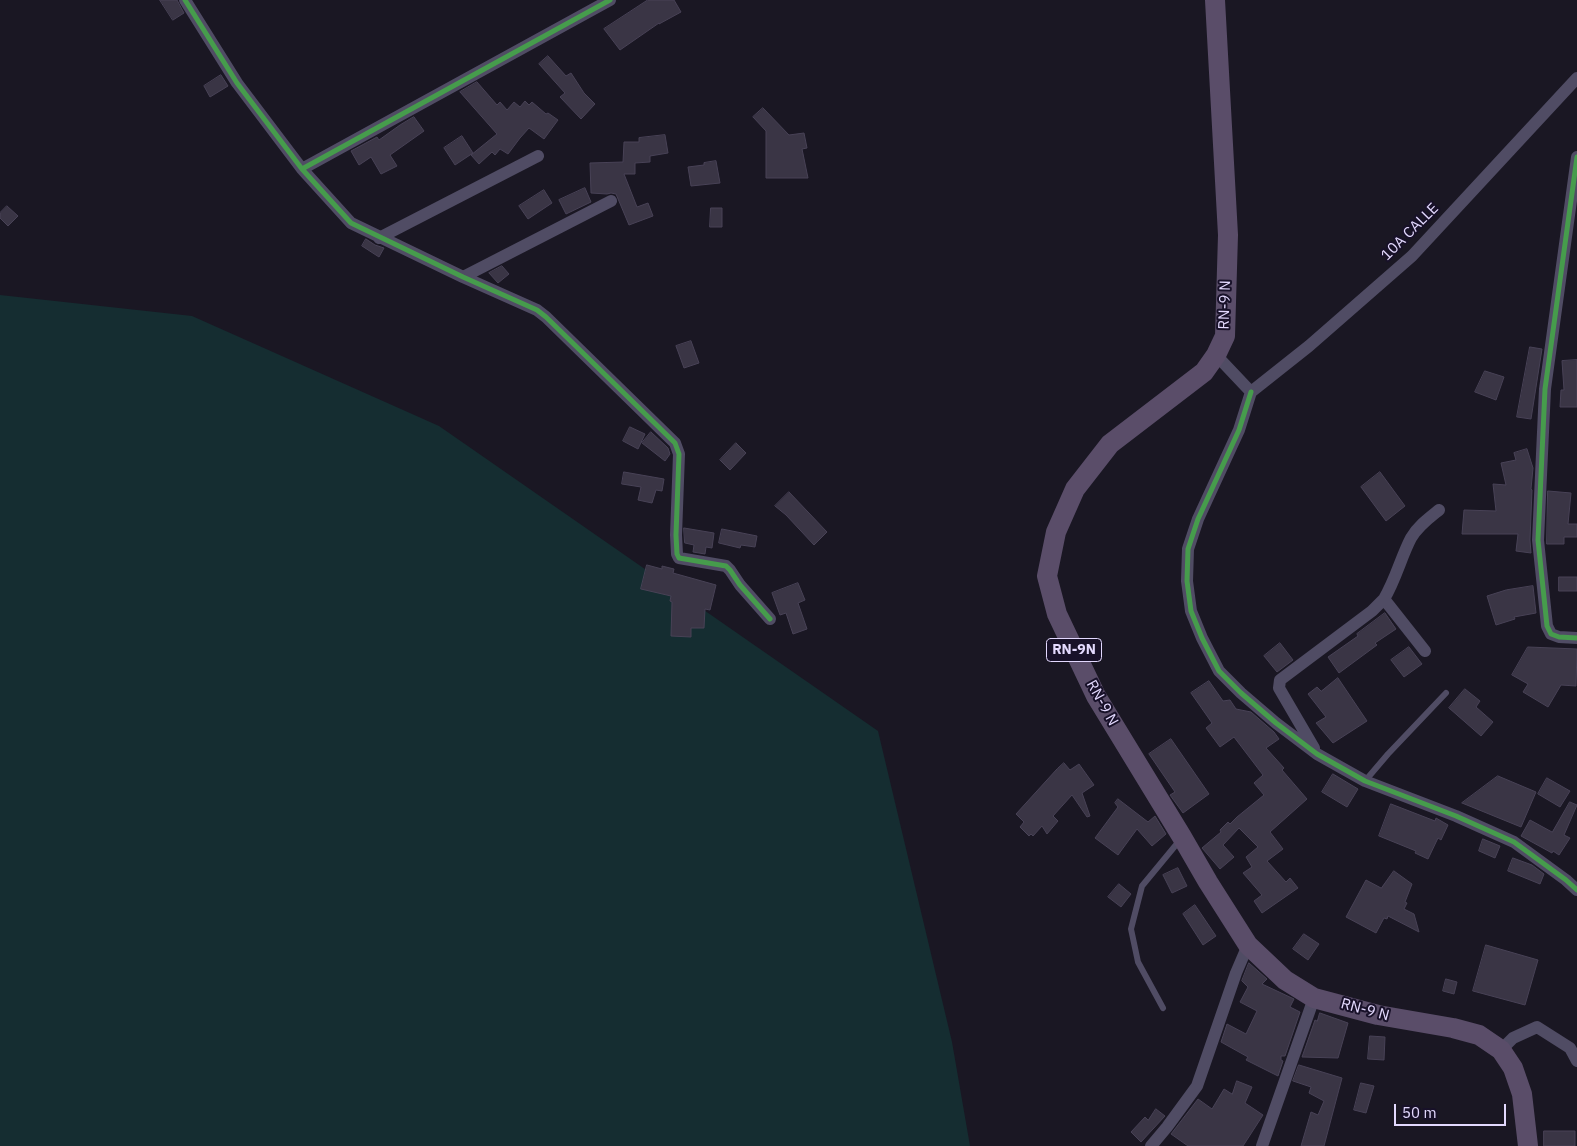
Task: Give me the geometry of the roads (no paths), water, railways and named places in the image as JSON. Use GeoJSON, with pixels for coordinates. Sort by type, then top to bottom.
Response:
{"type":"FeatureCollection","features":[{"type":"Feature","properties":{"kind":"main road","name":"RN-9 N"},"geometry":{"type":"LineString","coordinates":[[1215,0],[1228,235],[1225,336],[1216,355],[1204,372],[1110,444],[1075,489],[1056,532],[1046,576],[1057,614],[1096,696],[1248,945],[1285,980],[1314,998],[1378,1015],[1453,1028],[1479,1035],[1501,1050],[1514,1068],[1522,1094],[1528,1146]]}},
{"type":"Feature","properties":{"kind":"street"},"geometry":{"type":"LineString","coordinates":[[184,0],[237,83],[302,170],[351,223],[379,238],[537,310],[675,444],[680,454],[676,535],[679,558],[726,566],[740,585],[770,618]]}},
{"type":"Feature","properties":{"kind":"street"},"geometry":{"type":"LineString","coordinates":[[302,170],[610,0]]}},
{"type":"Feature","properties":{"kind":"street","name":"10A CALLE"},"geometry":{"type":"LineString","coordinates":[[1251,392],[1309,346],[1412,256],[1577,78]]}},
{"type":"Feature","properties":{"kind":"street"},"geometry":{"type":"LineString","coordinates":[[379,238],[538,156]]}},
{"type":"Feature","properties":{"kind":"street"},"geometry":{"type":"LineString","coordinates":[[1577,157],[1545,389],[1538,540],[1547,626],[1551,634],[1558,637],[1577,638]]}},
{"type":"Feature","properties":{"kind":"street"},"geometry":{"type":"LineString","coordinates":[[463,277],[611,201]]}},
{"type":"Feature","properties":{"kind":"street"},"geometry":{"type":"LineString","coordinates":[[1216,355],[1251,392],[1239,430],[1198,519],[1188,549],[1187,582],[1191,611],[1219,671],[1276,723],[1317,754],[1366,782],[1456,816],[1514,842],[1577,890]]}},
{"type":"Feature","properties":{"kind":"street"},"geometry":{"type":"LineString","coordinates":[[1317,754],[1279,688],[1280,680],[1372,611],[1384,599],[1412,537],[1425,521],[1439,510]]}},
{"type":"Feature","properties":{"kind":"street"},"geometry":{"type":"LineString","coordinates":[[1384,599],[1424,651]]}},
{"type":"Feature","properties":{"kind":"street"},"geometry":{"type":"LineString","coordinates":[[1151,1146],[1196,1086],[1236,973],[1248,945]]}},
{"type":"Feature","properties":{"kind":"street"},"geometry":{"type":"LineString","coordinates":[[1262,1146],[1314,998]]}},
{"type":"Feature","properties":{"kind":"street"},"geometry":{"type":"LineString","coordinates":[[1501,1050],[1513,1038],[1538,1027],[1570,1048],[1577,1061]]}},
{"type":"Feature","properties":{"kind":"lane"},"geometry":{"type":"LineString","coordinates":[[1366,782],[1388,754],[1446,693]]}},
{"type":"Feature","properties":{"kind":"lane"},"geometry":{"type":"LineString","coordinates":[[1163,1008],[1138,962],[1131,929],[1142,886],[1182,837]]}}]}
